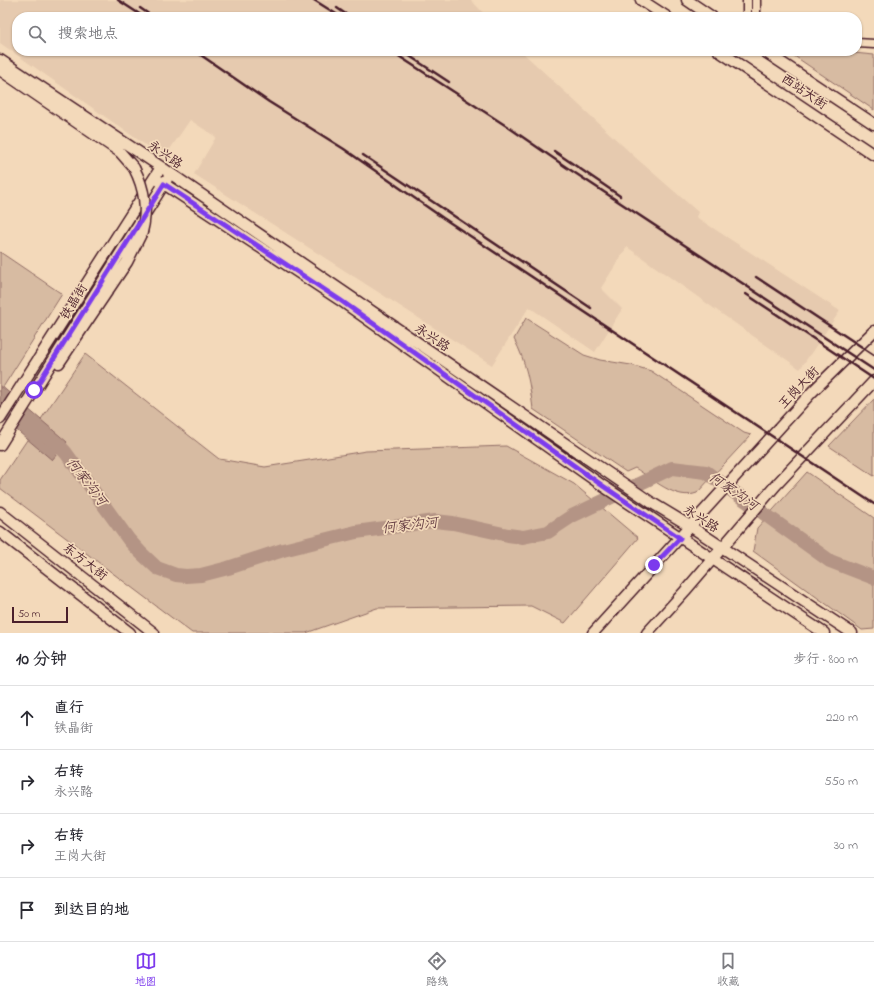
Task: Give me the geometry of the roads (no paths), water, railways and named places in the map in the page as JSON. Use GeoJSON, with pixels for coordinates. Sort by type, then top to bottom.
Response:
{"type":"FeatureCollection","features":[{"type":"Feature","properties":{"kind":"main road"},"geometry":{"type":"LineString","coordinates":[[641,0],[659,12]]}},
{"type":"Feature","properties":{"kind":"main road"},"geometry":{"type":"LineString","coordinates":[[687,0],[705,12]]}},
{"type":"Feature","properties":{"kind":"main road","name":"西站大街"},"geometry":{"type":"LineString","coordinates":[[726,56],[874,155]]}},
{"type":"Feature","properties":{"kind":"main road","name":"西站大街"},"geometry":{"type":"LineString","coordinates":[[772,56],[874,124]]}},
{"type":"Feature","properties":{"kind":"main road","name":"永兴路"},"geometry":{"type":"LineString","coordinates":[[0,60],[161,167],[652,504],[690,526],[852,633]]}},
{"type":"Feature","properties":{"kind":"main road"},"geometry":{"type":"LineString","coordinates":[[0,70],[120,152],[134,168],[140,179],[146,206],[142,232],[127,262],[38,393],[1,443]]}},
{"type":"Feature","properties":{"kind":"main road","name":"铁晶街"},"geometry":{"type":"LineString","coordinates":[[0,419],[161,167]]}},
{"type":"Feature","properties":{"kind":"main road","name":"铁晶街"},"geometry":{"type":"LineString","coordinates":[[1,443],[170,174]]}},
{"type":"Feature","properties":{"kind":"main road","name":"永兴路"},"geometry":{"type":"LineString","coordinates":[[155,178],[340,300],[603,486],[824,633]]}},
{"type":"Feature","properties":{"kind":"main road","name":"王岗大街"},"geometry":{"type":"LineString","coordinates":[[690,526],[812,392],[874,331]]}},
{"type":"Feature","properties":{"kind":"main road"},"geometry":{"type":"LineString","coordinates":[[647,633],[776,485],[874,381]]}},
{"type":"Feature","properties":{"kind":"main road","name":"东方大街"},"geometry":{"type":"LineString","coordinates":[[0,512],[154,633]]}},
{"type":"Feature","properties":{"kind":"main road"},"geometry":{"type":"LineString","coordinates":[[593,633],[690,526]]}},
{"type":"Feature","properties":{"kind":"main road"},"geometry":{"type":"LineString","coordinates":[[0,532],[130,633]]}},
{"type":"Feature","properties":{"kind":"street"},"geometry":{"type":"LineString","coordinates":[[746,12],[747,0]]}},
{"type":"Feature","properties":{"kind":"street"},"geometry":{"type":"LineString","coordinates":[[756,0],[756,12]]}},
{"type":"Feature","properties":{"kind":"street"},"geometry":{"type":"LineString","coordinates":[[862,43],[874,44]]}},
{"type":"Feature","properties":{"kind":"waterway","name":"何家沟河"},"geometry":{"type":"LineString","coordinates":[[47,436],[57,443],[66,453],[129,540],[140,552],[157,568],[176,575],[201,575],[283,550],[356,532],[435,521],[453,523],[523,537],[548,532],[572,516],[672,468],[706,472],[830,561],[874,578]]}},
{"type":"Feature","properties":{"kind":"railway"},"geometry":{"type":"LineString","coordinates":[[118,0],[136,12]]}},
{"type":"Feature","properties":{"kind":"railway"},"geometry":{"type":"LineString","coordinates":[[314,0],[333,12]]}},
{"type":"Feature","properties":{"kind":"railway"},"geometry":{"type":"LineString","coordinates":[[140,8],[146,12]]}},
{"type":"Feature","properties":{"kind":"railway"},"geometry":{"type":"LineString","coordinates":[[337,8],[343,12]]}},
{"type":"Feature","properties":{"kind":"railway"},"geometry":{"type":"LineString","coordinates":[[202,56],[269,102],[344,149],[443,218],[874,504]]}},
{"type":"Feature","properties":{"kind":"railway"},"geometry":{"type":"LineString","coordinates":[[399,56],[874,370]]}},
{"type":"Feature","properties":{"kind":"railway"},"geometry":{"type":"LineString","coordinates":[[410,56],[449,82]]}},
{"type":"Feature","properties":{"kind":"railway"},"geometry":{"type":"LineString","coordinates":[[554,151],[620,196]]}},
{"type":"Feature","properties":{"kind":"railway"},"geometry":{"type":"LineString","coordinates":[[363,155],[591,308]]}},
{"type":"Feature","properties":{"kind":"railway"},"geometry":{"type":"LineString","coordinates":[[756,277],[874,355]]}},
{"type":"Feature","properties":{"kind":"railway"},"geometry":{"type":"LineString","coordinates":[[746,294],[874,379]]}}]}
